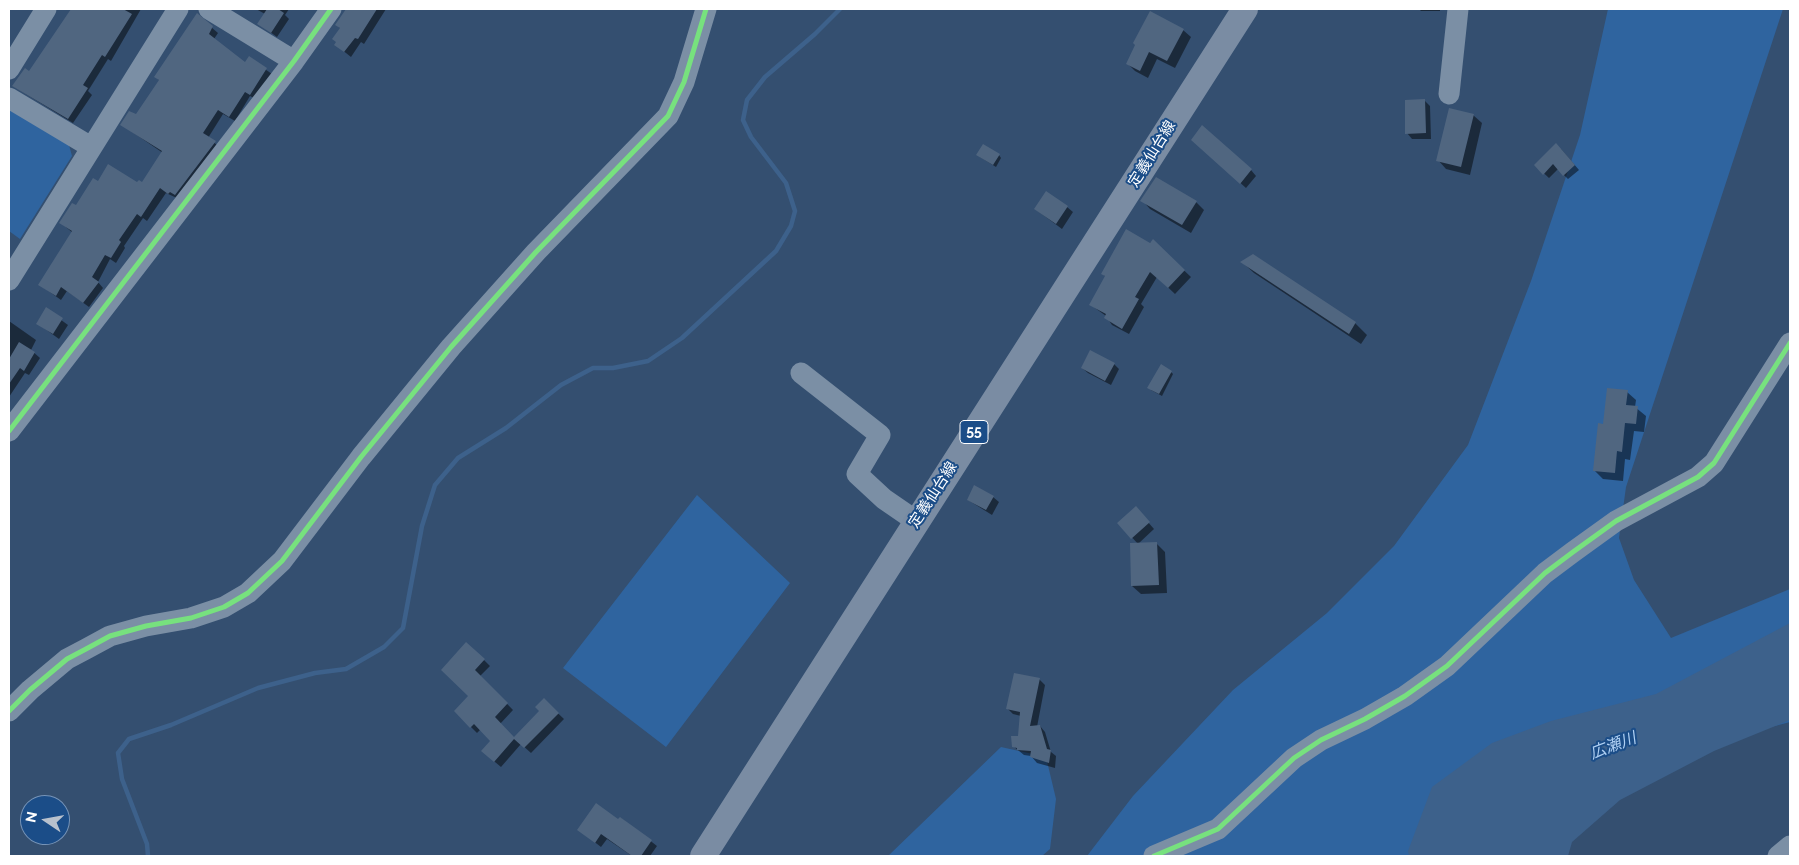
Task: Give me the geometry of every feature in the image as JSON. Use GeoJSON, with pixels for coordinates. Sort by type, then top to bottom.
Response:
{"type":"FeatureCollection","features":[{"type":"Feature","properties":{"kind":"main road","name":"定義仙台線"},"geometry":{"type":"LineString","coordinates":[[703,856],[1245,9]]}},
{"type":"Feature","properties":{"kind":"street"},"geometry":{"type":"LineString","coordinates":[[9,69],[46,9]]}},
{"type":"Feature","properties":{"kind":"street"},"geometry":{"type":"LineString","coordinates":[[9,280],[178,9]]}},
{"type":"Feature","properties":{"kind":"street"},"geometry":{"type":"LineString","coordinates":[[210,9],[294,61]]}},
{"type":"Feature","properties":{"kind":"street"},"geometry":{"type":"LineString","coordinates":[[9,431],[294,61],[331,9]]}},
{"type":"Feature","properties":{"kind":"street"},"geometry":{"type":"LineString","coordinates":[[9,711],[30,690],[67,659],[110,636],[146,626],[191,618],[224,607],[248,593],[282,561],[361,456],[451,347],[536,252],[668,116],[684,82],[706,9]]}},
{"type":"Feature","properties":{"kind":"street"},"geometry":{"type":"LineString","coordinates":[[1449,94],[1458,9]]}},
{"type":"Feature","properties":{"kind":"street"},"geometry":{"type":"LineString","coordinates":[[9,98],[91,147]]}},
{"type":"Feature","properties":{"kind":"street"},"geometry":{"type":"LineString","coordinates":[[1154,856],[1218,829],[1294,758],[1321,740],[1365,719],[1405,696],[1447,666],[1545,573],[1573,552],[1616,521],[1698,477],[1719,455],[1790,343]]}},
{"type":"Feature","properties":{"kind":"street"},"geometry":{"type":"LineString","coordinates":[[801,372],[880,434],[857,474],[884,498],[916,521]]}},
{"type":"Feature","properties":{"kind":"street"},"geometry":{"type":"LineString","coordinates":[[1778,856],[1790,846]]}},
{"type":"Feature","properties":{"kind":"shaded area"},"geometry":{"type":"Polygon","coordinates":[[[1608,9],[1783,9],[1626,487],[1619,538],[1634,580],[1671,638],[1790,589],[1790,722],[1695,747],[1617,772],[1556,856],[1087,856],[1133,796],[1233,690],[1327,613],[1394,546],[1468,445],[1531,281],[1580,135],[1608,9]]]}},
{"type":"Feature","properties":{"kind":"shaded area"},"geometry":{"type":"Polygon","coordinates":[[[9,108],[69,145],[72,156],[20,239],[9,231],[9,108]]]}},
{"type":"Feature","properties":{"kind":"shaded area"},"geometry":{"type":"Polygon","coordinates":[[[697,495],[790,583],[666,747],[563,668],[697,495]]]}},
{"type":"Feature","properties":{"kind":"shaded area"},"geometry":{"type":"Polygon","coordinates":[[[1001,747],[1046,757],[1056,799],[1050,849],[1042,856],[888,856],[1001,747]]]}},
{"type":"Feature","properties":{"kind":"water","name":"広瀬川"},"geometry":{"type":"Polygon","coordinates":[[[1790,623],[1790,720],[1714,751],[1620,800],[1572,842],[1568,856],[1409,856],[1408,851],[1432,787],[1492,743],[1551,721],[1656,694],[1790,623]]]}},
{"type":"Feature","properties":{"kind":"building"},"geometry":{"type":"Polygon","coordinates":[[[71,9],[123,9],[132,14],[105,57],[102,55],[83,85],[88,88],[68,119],[12,86],[25,68],[29,71],[71,9]]]}},
{"type":"Feature","properties":{"kind":"building"},"geometry":{"type":"Polygon","coordinates":[[[267,9],[278,9],[284,13],[271,33],[257,24],[267,9]]]}},
{"type":"Feature","properties":{"kind":"building"},"geometry":{"type":"Polygon","coordinates":[[[346,9],[377,9],[358,39],[355,38],[344,52],[334,45],[336,42],[332,39],[340,28],[335,25],[346,9]]]}},
{"type":"Feature","properties":{"kind":"building"},"geometry":{"type":"Polygon","coordinates":[[[1150,11],[1184,29],[1167,61],[1149,52],[1140,71],[1126,64],[1135,45],[1133,43],[1150,11]]]}},
{"type":"Feature","properties":{"kind":"building"},"geometry":{"type":"Polygon","coordinates":[[[197,13],[213,26],[209,34],[245,62],[249,56],[267,68],[250,95],[245,92],[229,117],[218,110],[203,133],[216,141],[175,195],[170,192],[168,194],[160,188],[141,217],[137,214],[119,240],[121,242],[111,258],[105,255],[92,277],[99,282],[83,303],[61,287],[56,296],[38,285],[72,231],[59,223],[72,203],[76,205],[93,178],[98,181],[108,164],[137,182],[139,180],[142,182],[162,151],[120,125],[129,111],[136,114],[159,80],[154,77],[197,13]]]}},
{"type":"Feature","properties":{"kind":"building"},"geometry":{"type":"Polygon","coordinates":[[[1425,99],[1426,133],[1405,134],[1405,100],[1425,99]]]}},
{"type":"Feature","properties":{"kind":"building"},"geometry":{"type":"Polygon","coordinates":[[[1449,108],[1474,114],[1461,167],[1436,161],[1449,108]]]}},
{"type":"Feature","properties":{"kind":"building"},"geometry":{"type":"Polygon","coordinates":[[[1202,125],[1252,169],[1240,184],[1191,140],[1202,125]]]}},
{"type":"Feature","properties":{"kind":"building"},"geometry":{"type":"Polygon","coordinates":[[[1556,143],[1575,165],[1563,176],[1553,164],[1543,175],[1534,165],[1556,143]]]}},
{"type":"Feature","properties":{"kind":"building"},"geometry":{"type":"Polygon","coordinates":[[[983,144],[1000,154],[993,165],[976,155],[983,144]]]}},
{"type":"Feature","properties":{"kind":"building"},"geometry":{"type":"Polygon","coordinates":[[[1156,177],[1197,201],[1182,225],[1140,201],[1156,177]]]}},
{"type":"Feature","properties":{"kind":"building"},"geometry":{"type":"Polygon","coordinates":[[[1046,191],[1068,206],[1056,224],[1034,209],[1046,191]]]}},
{"type":"Feature","properties":{"kind":"building"},"geometry":{"type":"Polygon","coordinates":[[[1126,229],[1150,243],[1153,239],[1185,270],[1168,288],[1150,272],[1135,297],[1139,299],[1122,329],[1104,318],[1106,314],[1089,305],[1105,276],[1101,274],[1126,229]]]}},
{"type":"Feature","properties":{"kind":"building"},"geometry":{"type":"Polygon","coordinates":[[[1253,254],[1356,322],[1349,334],[1240,262],[1253,254]]]}},
{"type":"Feature","properties":{"kind":"building"},"geometry":{"type":"Polygon","coordinates":[[[46,307],[63,318],[53,334],[36,324],[46,307]]]}},
{"type":"Feature","properties":{"kind":"building"},"geometry":{"type":"Polygon","coordinates":[[[19,342],[35,352],[24,371],[20,368],[9,384],[9,359],[19,342]]]}},
{"type":"Feature","properties":{"kind":"building"},"geometry":{"type":"Polygon","coordinates":[[[1090,350],[1115,363],[1105,381],[1081,368],[1090,350]]]}},
{"type":"Feature","properties":{"kind":"building"},"geometry":{"type":"Polygon","coordinates":[[[1161,364],[1172,371],[1159,394],[1147,388],[1161,364]]]}},
{"type":"Feature","properties":{"kind":"building"},"geometry":{"type":"Polygon","coordinates":[[[1607,388],[1628,390],[1626,405],[1638,406],[1636,424],[1625,423],[1622,452],[1617,451],[1615,473],[1593,471],[1598,423],[1603,424],[1607,388]]]}},
{"type":"Feature","properties":{"kind":"building"},"geometry":{"type":"Polygon","coordinates":[[[974,485],[994,496],[986,510],[967,500],[974,485]]]}},
{"type":"Feature","properties":{"kind":"building"},"geometry":{"type":"Polygon","coordinates":[[[1136,506],[1150,522],[1131,539],[1117,523],[1136,506]]]}},
{"type":"Feature","properties":{"kind":"building"},"geometry":{"type":"Polygon","coordinates":[[[1157,542],[1159,585],[1131,586],[1130,543],[1157,542]]]}},
{"type":"Feature","properties":{"kind":"building"},"geometry":{"type":"Polygon","coordinates":[[[466,642],[485,659],[475,670],[508,703],[495,717],[514,737],[539,711],[535,707],[544,698],[559,713],[524,748],[514,739],[494,762],[481,751],[490,741],[474,724],[470,728],[454,711],[468,696],[441,670],[466,642]]]}},
{"type":"Feature","properties":{"kind":"building"},"geometry":{"type":"Polygon","coordinates":[[[1014,673],[1040,678],[1030,726],[1040,725],[1047,749],[1051,750],[1049,763],[1030,757],[1031,751],[1017,750],[1017,748],[1012,747],[1011,736],[1018,736],[1020,712],[1006,709],[1014,673]]]}},
{"type":"Feature","properties":{"kind":"building"},"geometry":{"type":"Polygon","coordinates":[[[596,803],[618,819],[620,817],[652,840],[641,856],[632,856],[601,834],[595,843],[577,830],[596,803]]]}},
{"type":"Feature","properties":{"kind":"waterway"},"geometry":{"type":"LineString","coordinates":[[148,856],[147,844],[122,779],[118,753],[129,739],[171,725],[258,688],[315,673],[346,669],[384,647],[403,628],[422,526],[435,485],[458,458],[506,428],[561,385],[593,368],[613,368],[648,361],[682,338],[776,251],[791,226],[795,211],[786,183],[751,137],[743,120],[747,100],[765,77],[815,34],[840,9]]}},
{"type":"Feature","properties":{"kind":"cycle path"},"geometry":{"type":"LineString","coordinates":[[9,431],[294,61],[331,9]]}},
{"type":"Feature","properties":{"kind":"cycle path"},"geometry":{"type":"LineString","coordinates":[[9,711],[30,690],[67,659],[110,636],[146,626],[191,618],[224,607],[248,593],[282,561],[361,457],[451,347],[536,252],[668,116],[684,82],[706,9]]}},
{"type":"Feature","properties":{"kind":"cycle path"},"geometry":{"type":"LineString","coordinates":[[1154,856],[1218,829],[1294,758],[1321,740],[1365,719],[1405,696],[1447,666],[1545,573],[1573,552],[1616,521],[1698,477],[1714,463],[1790,343]]}}]}
